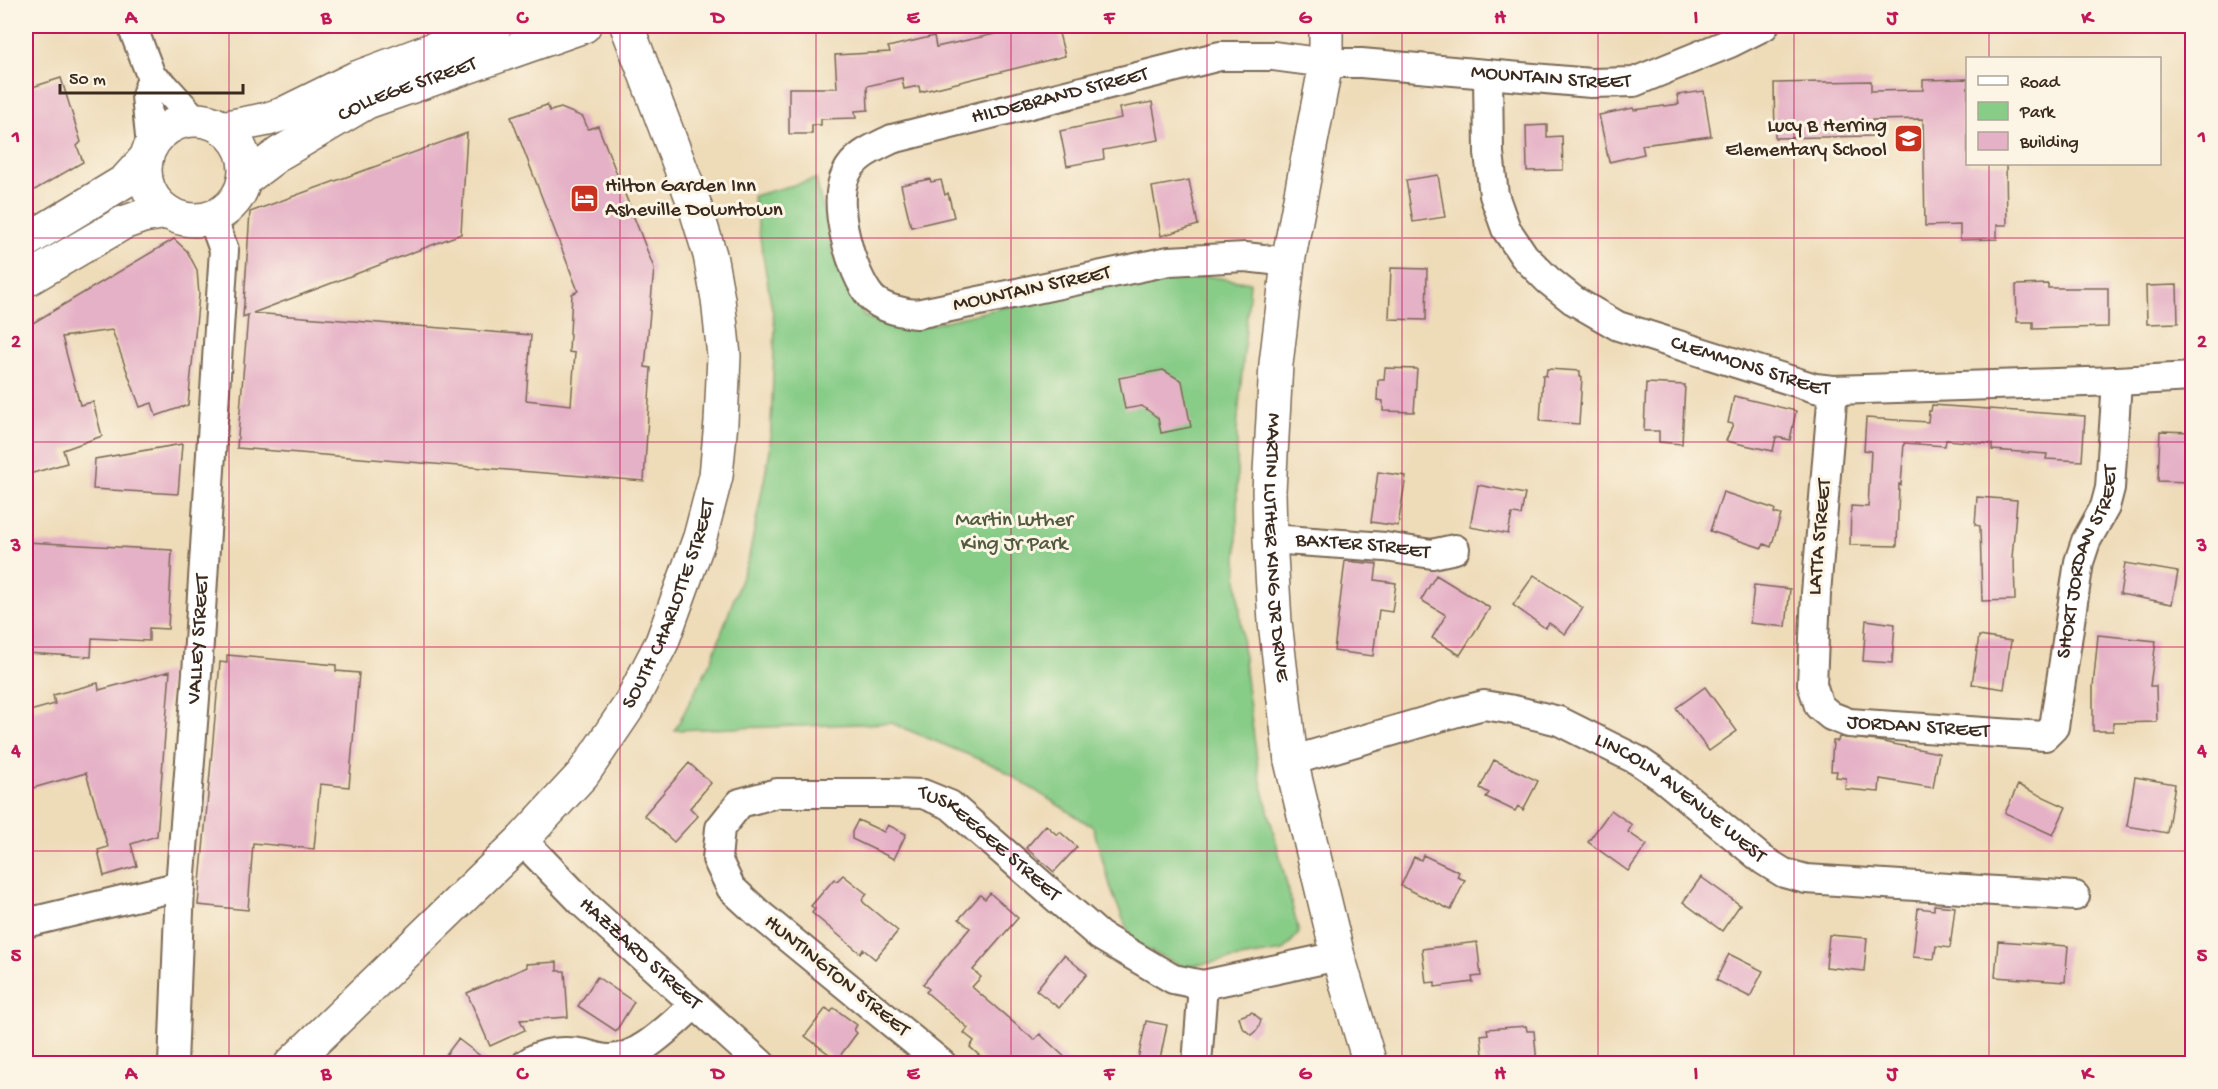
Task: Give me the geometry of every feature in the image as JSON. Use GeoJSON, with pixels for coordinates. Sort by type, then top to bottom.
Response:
{"type":"FeatureCollection","features":[{"type":"Feature","properties":{"kind":"main road","name":"COLLEGE STREET"},"geometry":{"type":"LineString","coordinates":[[208,124],[268,119],[283,114],[356,78],[495,26]]}},
{"type":"Feature","properties":{"kind":"main road","name":"COLLEGE STREET"},"geometry":{"type":"LineString","coordinates":[[244,180],[280,153],[366,102],[584,26]]}},
{"type":"Feature","properties":{"kind":"main road","name":"SOUTH CHARLOTTE STREET"},"geometry":{"type":"LineString","coordinates":[[291,1064],[522,840],[582,774],[629,706],[662,642],[677,606],[700,537],[716,476],[721,422],[724,356],[718,299],[710,255],[694,203],[627,26]]}},
{"type":"Feature","properties":{"kind":"main road","name":"MARTIN LUTHER KING JR DRIVE"},"geometry":{"type":"LineString","coordinates":[[1326,26],[1326,63],[1288,262],[1276,364],[1269,492],[1270,539],[1275,622],[1291,761],[1338,956],[1370,1064]]}},
{"type":"Feature","properties":{"kind":"main road"},"geometry":{"type":"LineString","coordinates":[[26,241],[125,181],[161,133],[177,123],[208,124],[239,145],[243,156],[244,180],[233,203],[224,211],[212,217],[197,220],[182,219],[158,204],[149,189],[145,171],[148,152]]}},
{"type":"Feature","properties":{"kind":"main road"},"geometry":{"type":"LineString","coordinates":[[26,280],[123,223],[143,216],[168,212]]}},
{"type":"Feature","properties":{"kind":"street"},"geometry":{"type":"LineString","coordinates":[[132,26],[152,78],[208,124]]}},
{"type":"Feature","properties":{"kind":"street","name":"MOUNTAIN STREET"},"geometry":{"type":"LineString","coordinates":[[1326,63],[1361,63],[1591,83],[1634,82],[1730,43],[1764,26]]}},
{"type":"Feature","properties":{"kind":"street","name":"HILDEBRAND STREET"},"geometry":{"type":"LineString","coordinates":[[841,212],[845,175],[860,155],[892,139],[1220,56],[1273,56],[1326,63]]}},
{"type":"Feature","properties":{"kind":"street","name":"CLEMMONS STREET"},"geometry":{"type":"LineString","coordinates":[[1488,74],[1489,153],[1494,195],[1506,230],[1524,256],[1548,280],[1573,300],[1618,326],[1815,388],[1833,390],[2193,377]]}},
{"type":"Feature","properties":{"kind":"street"},"geometry":{"type":"LineString","coordinates":[[148,152],[146,96],[152,78]]}},
{"type":"Feature","properties":{"kind":"street","name":"MOUNTAIN STREET"},"geometry":{"type":"LineString","coordinates":[[841,212],[850,259],[872,298],[899,313],[917,314],[1169,261],[1245,257],[1288,262]]}},
{"type":"Feature","properties":{"kind":"street","name":"VALLEY STREET"},"geometry":{"type":"LineString","coordinates":[[173,1064],[180,886],[197,673],[224,250],[212,217]]}},
{"type":"Feature","properties":{"kind":"street","name":"SHORT JORDAN STREET"},"geometry":{"type":"LineString","coordinates":[[2045,736],[2054,727],[2079,562],[2086,541],[2105,507],[2110,488],[2117,381]]}},
{"type":"Feature","properties":{"kind":"street","name":"LATTA STREET"},"geometry":{"type":"LineString","coordinates":[[1812,684],[1816,593],[1833,390]]}},
{"type":"Feature","properties":{"kind":"street","name":"BAXTER STREET"},"geometry":{"type":"LineString","coordinates":[[1270,539],[1385,547],[1432,554],[1455,549]]}},
{"type":"Feature","properties":{"kind":"street","name":"JORDAN STREET"},"geometry":{"type":"LineString","coordinates":[[1812,684],[1819,706],[1831,716],[1849,723],[2045,736]]}},
{"type":"Feature","properties":{"kind":"street","name":"LINCOLN AVENUE WEST"},"geometry":{"type":"LineString","coordinates":[[1291,761],[1484,705],[1509,708],[1559,721],[1637,760],[1662,777],[1763,860],[1784,873],[1806,879],[2075,896]]}},
{"type":"Feature","properties":{"kind":"street","name":"TUSKEEGEE STREET"},"geometry":{"type":"LineString","coordinates":[[758,913],[732,888],[717,859],[720,828],[740,804],[777,793],[923,794],[950,805],[1100,936],[1173,979],[1203,985],[1338,956]]}},
{"type":"Feature","properties":{"kind":"street","name":"HAZZARD STREET"},"geometry":{"type":"LineString","coordinates":[[522,840],[585,905],[761,1064]]}},
{"type":"Feature","properties":{"kind":"street"},"geometry":{"type":"LineString","coordinates":[[26,922],[180,886]]}},
{"type":"Feature","properties":{"kind":"street","name":"HUNTINGTON STREET"},"geometry":{"type":"LineString","coordinates":[[758,913],[942,1064]]}},
{"type":"Feature","properties":{"kind":"street"},"geometry":{"type":"LineString","coordinates":[[1197,1064],[1203,985]]}},
{"type":"Feature","properties":{"kind":"street"},"geometry":{"type":"LineString","coordinates":[[526,1064],[555,1052],[577,1053],[608,1059],[633,1054],[668,1029],[694,1005]]}},
{"type":"Feature","properties":{"kind":"green space","name":"Martin Luther King Jr Park"},"geometry":{"type":"Polygon","coordinates":[[[816,179],[832,250],[846,286],[865,317],[908,330],[1047,297],[1155,277],[1207,276],[1250,283],[1237,429],[1237,576],[1245,671],[1259,774],[1299,933],[1283,951],[1184,967],[1133,943],[1112,892],[1093,827],[998,767],[891,723],[675,730],[712,659],[749,557],[770,450],[775,327],[753,196],[816,179]]]}},
{"type":"Feature","properties":{"kind":"building"},"geometry":{"type":"Polygon","coordinates":[[[993,26],[1057,26],[1065,56],[920,92],[919,86],[904,89],[902,78],[867,86],[868,110],[855,111],[856,118],[821,119],[821,125],[812,125],[812,134],[789,134],[789,88],[837,88],[835,55],[890,52],[888,47],[934,36],[936,47],[995,34],[993,26]]]}},
{"type":"Feature","properties":{"kind":"building"},"geometry":{"type":"Polygon","coordinates":[[[61,78],[81,142],[77,146],[83,162],[26,195],[26,89],[61,78]]]}},
{"type":"Feature","properties":{"kind":"building"},"geometry":{"type":"Polygon","coordinates":[[[1966,79],[1966,165],[2006,165],[2007,225],[1997,225],[1997,239],[1960,240],[1960,225],[1925,226],[1923,119],[1872,120],[1872,136],[1775,138],[1774,83],[1871,81],[1871,91],[1923,90],[1923,80],[1966,79]]]}},
{"type":"Feature","properties":{"kind":"building"},"geometry":{"type":"Polygon","coordinates":[[[1704,91],[1711,136],[1642,145],[1644,154],[1609,162],[1599,115],[1633,108],[1634,110],[1679,104],[1677,95],[1704,91]]]}},
{"type":"Feature","properties":{"kind":"building"},"geometry":{"type":"Polygon","coordinates":[[[1152,102],[1159,140],[1103,150],[1104,159],[1067,166],[1060,131],[1121,118],[1119,108],[1152,102]]]}},
{"type":"Feature","properties":{"kind":"building"},"geometry":{"type":"Polygon","coordinates":[[[547,105],[550,111],[561,108],[583,117],[588,129],[598,126],[654,268],[645,367],[651,368],[644,481],[237,448],[248,315],[243,317],[250,212],[467,133],[461,234],[253,313],[531,335],[526,400],[571,405],[575,353],[569,352],[572,294],[578,291],[511,117],[547,105]]]}},
{"type":"Feature","properties":{"kind":"building"},"geometry":{"type":"Polygon","coordinates":[[[1547,125],[1547,137],[1562,136],[1563,170],[1527,171],[1526,126],[1547,125]]]}},
{"type":"Feature","properties":{"kind":"building"},"geometry":{"type":"Polygon","coordinates":[[[1438,175],[1445,217],[1413,222],[1406,180],[1438,175]]]}},
{"type":"Feature","properties":{"kind":"building"},"geometry":{"type":"Polygon","coordinates":[[[930,179],[931,182],[941,180],[945,195],[948,193],[954,217],[911,227],[901,185],[930,179]]]}},
{"type":"Feature","properties":{"kind":"building"},"geometry":{"type":"Polygon","coordinates":[[[1189,180],[1198,225],[1161,236],[1152,187],[1189,180]]]}},
{"type":"Feature","properties":{"kind":"building"},"geometry":{"type":"Polygon","coordinates":[[[174,239],[187,251],[197,270],[199,295],[188,405],[156,416],[152,403],[140,407],[112,330],[62,337],[80,405],[93,402],[102,436],[63,450],[67,463],[26,475],[26,327],[174,239]]]}},
{"type":"Feature","properties":{"kind":"building"},"geometry":{"type":"Polygon","coordinates":[[[1391,268],[1427,269],[1426,320],[1389,319],[1391,268]]]}},
{"type":"Feature","properties":{"kind":"building"},"geometry":{"type":"Polygon","coordinates":[[[2048,284],[2048,288],[2108,288],[2108,327],[2033,329],[2033,322],[2017,322],[2016,285],[2048,284]]]}},
{"type":"Feature","properties":{"kind":"building"},"geometry":{"type":"Polygon","coordinates":[[[2177,285],[2178,323],[2147,324],[2146,286],[2177,285]]]}},
{"type":"Feature","properties":{"kind":"building"},"geometry":{"type":"Polygon","coordinates":[[[1385,368],[1417,369],[1414,412],[1383,411],[1383,401],[1377,400],[1378,380],[1384,380],[1385,368]]]}},
{"type":"Feature","properties":{"kind":"building"},"geometry":{"type":"Polygon","coordinates":[[[1547,369],[1580,371],[1580,377],[1582,377],[1579,424],[1540,421],[1543,375],[1546,376],[1547,369]]]}},
{"type":"Feature","properties":{"kind":"building"},"geometry":{"type":"Polygon","coordinates":[[[1163,370],[1182,381],[1191,427],[1161,433],[1158,418],[1142,406],[1125,409],[1119,378],[1163,370]]]}},
{"type":"Feature","properties":{"kind":"building"},"geometry":{"type":"Polygon","coordinates":[[[1646,383],[1685,385],[1682,444],[1659,442],[1659,431],[1644,431],[1646,383]]]}},
{"type":"Feature","properties":{"kind":"building"},"geometry":{"type":"Polygon","coordinates":[[[1734,396],[1796,411],[1790,440],[1776,437],[1773,451],[1726,441],[1733,424],[1728,423],[1734,396]]]}},
{"type":"Feature","properties":{"kind":"building"},"geometry":{"type":"Polygon","coordinates":[[[1932,405],[2085,416],[2082,461],[2046,459],[2047,454],[1992,450],[1992,444],[1946,440],[1945,446],[1904,443],[1901,485],[1899,484],[1897,546],[1850,545],[1851,506],[1868,507],[1871,451],[1864,450],[1866,418],[1928,422],[1932,405]]]}},
{"type":"Feature","properties":{"kind":"building"},"geometry":{"type":"Polygon","coordinates":[[[2160,431],[2193,432],[2191,482],[2158,481],[2160,431]]]}},
{"type":"Feature","properties":{"kind":"building"},"geometry":{"type":"Polygon","coordinates":[[[182,444],[178,494],[93,489],[95,459],[182,444]]]}},
{"type":"Feature","properties":{"kind":"building"},"geometry":{"type":"Polygon","coordinates":[[[1378,472],[1406,476],[1398,526],[1371,522],[1378,472]]]}},
{"type":"Feature","properties":{"kind":"building"},"geometry":{"type":"Polygon","coordinates":[[[1478,485],[1525,494],[1521,515],[1512,514],[1508,534],[1470,527],[1478,485]]]}},
{"type":"Feature","properties":{"kind":"building"},"geometry":{"type":"Polygon","coordinates":[[[1723,492],[1775,509],[1774,513],[1781,515],[1771,547],[1764,544],[1762,548],[1710,531],[1723,492]]]}},
{"type":"Feature","properties":{"kind":"building"},"geometry":{"type":"Polygon","coordinates":[[[1977,497],[2017,500],[2012,558],[2014,558],[2015,600],[1982,601],[1980,526],[1975,525],[1977,497]]]}},
{"type":"Feature","properties":{"kind":"building"},"geometry":{"type":"Polygon","coordinates":[[[26,542],[172,550],[168,629],[149,628],[149,641],[92,638],[91,657],[26,653],[26,542]]]}},
{"type":"Feature","properties":{"kind":"building"},"geometry":{"type":"Polygon","coordinates":[[[1345,561],[1377,564],[1375,580],[1396,583],[1392,612],[1379,610],[1373,656],[1334,651],[1345,561]]]}},
{"type":"Feature","properties":{"kind":"building"},"geometry":{"type":"Polygon","coordinates":[[[2125,563],[2178,572],[2172,604],[2120,594],[2125,563]]]}},
{"type":"Feature","properties":{"kind":"building"},"geometry":{"type":"Polygon","coordinates":[[[1436,575],[1490,608],[1460,655],[1432,638],[1446,615],[1421,600],[1436,575]]]}},
{"type":"Feature","properties":{"kind":"building"},"geometry":{"type":"Polygon","coordinates":[[[1534,575],[1583,608],[1565,634],[1549,623],[1545,628],[1513,605],[1534,575]]]}},
{"type":"Feature","properties":{"kind":"building"},"geometry":{"type":"Polygon","coordinates":[[[1754,585],[1790,589],[1786,627],[1750,623],[1754,585]]]}},
{"type":"Feature","properties":{"kind":"building"},"geometry":{"type":"Polygon","coordinates":[[[1866,620],[1895,624],[1892,663],[1863,661],[1866,620]]]}},
{"type":"Feature","properties":{"kind":"building"},"geometry":{"type":"Polygon","coordinates":[[[2098,635],[2156,641],[2150,686],[2156,686],[2157,722],[2113,723],[2113,731],[2093,731],[2093,687],[2098,635]]]}},
{"type":"Feature","properties":{"kind":"building"},"geometry":{"type":"Polygon","coordinates":[[[1979,636],[2011,641],[2004,689],[1972,684],[1979,636]]]}},
{"type":"Feature","properties":{"kind":"building"},"geometry":{"type":"Polygon","coordinates":[[[227,655],[336,665],[336,671],[359,673],[349,787],[320,784],[314,849],[253,843],[248,910],[198,905],[220,662],[227,663],[227,655]]]}},
{"type":"Feature","properties":{"kind":"building"},"geometry":{"type":"Polygon","coordinates":[[[170,671],[157,836],[131,844],[137,866],[104,876],[98,850],[108,847],[86,773],[26,790],[26,712],[55,704],[53,695],[98,683],[99,690],[170,671]]]}},
{"type":"Feature","properties":{"kind":"building"},"geometry":{"type":"Polygon","coordinates":[[[1705,687],[1737,731],[1709,751],[1676,708],[1705,687]]]}},
{"type":"Feature","properties":{"kind":"building"},"geometry":{"type":"Polygon","coordinates":[[[1839,737],[1878,741],[1939,753],[1933,788],[1880,779],[1879,792],[1845,789],[1846,778],[1836,777],[1837,771],[1831,771],[1833,741],[1838,741],[1839,737]]]}},
{"type":"Feature","properties":{"kind":"building"},"geometry":{"type":"Polygon","coordinates":[[[1494,760],[1538,781],[1523,810],[1518,806],[1515,811],[1486,797],[1489,793],[1480,788],[1494,760]]]}},
{"type":"Feature","properties":{"kind":"building"},"geometry":{"type":"Polygon","coordinates":[[[689,763],[711,783],[690,808],[698,816],[674,842],[644,815],[689,763]]]}},
{"type":"Feature","properties":{"kind":"building"},"geometry":{"type":"Polygon","coordinates":[[[2135,777],[2175,784],[2167,833],[2127,826],[2135,777]]]}},
{"type":"Feature","properties":{"kind":"building"},"geometry":{"type":"Polygon","coordinates":[[[2018,785],[2066,807],[2053,835],[2005,813],[2018,785]]]}},
{"type":"Feature","properties":{"kind":"building"},"geometry":{"type":"Polygon","coordinates":[[[1611,810],[1632,825],[1628,832],[1647,845],[1628,871],[1588,842],[1611,810]]]}},
{"type":"Feature","properties":{"kind":"building"},"geometry":{"type":"Polygon","coordinates":[[[858,820],[884,832],[888,825],[906,834],[894,859],[852,839],[852,832],[858,820]]]}},
{"type":"Feature","properties":{"kind":"building"},"geometry":{"type":"Polygon","coordinates":[[[1046,825],[1057,835],[1060,832],[1077,847],[1054,872],[1026,848],[1046,825]]]}},
{"type":"Feature","properties":{"kind":"building"},"geometry":{"type":"Polygon","coordinates":[[[1423,855],[1459,872],[1457,877],[1465,880],[1451,910],[1401,886],[1414,857],[1421,860],[1423,855]]]}},
{"type":"Feature","properties":{"kind":"building"},"geometry":{"type":"Polygon","coordinates":[[[843,875],[867,894],[862,900],[864,903],[898,931],[875,959],[863,949],[860,953],[812,913],[815,909],[811,906],[834,879],[837,881],[843,875]]]}},
{"type":"Feature","properties":{"kind":"building"},"geometry":{"type":"Polygon","coordinates":[[[1701,877],[1740,905],[1722,931],[1683,902],[1701,877]]]}},
{"type":"Feature","properties":{"kind":"building"},"geometry":{"type":"Polygon","coordinates":[[[990,893],[1018,918],[973,970],[981,977],[972,987],[1034,1040],[1040,1034],[1072,1064],[989,1064],[970,1047],[974,1041],[964,1033],[968,1028],[926,992],[929,989],[923,984],[970,928],[959,919],[980,895],[985,899],[990,893]]]}},
{"type":"Feature","properties":{"kind":"building"},"geometry":{"type":"Polygon","coordinates":[[[1934,905],[1955,907],[1950,948],[1936,946],[1934,959],[1913,957],[1918,908],[1934,910],[1934,905]]]}},
{"type":"Feature","properties":{"kind":"building"},"geometry":{"type":"Polygon","coordinates":[[[1829,935],[1867,938],[1864,971],[1826,967],[1829,935]]]}},
{"type":"Feature","properties":{"kind":"building"},"geometry":{"type":"Polygon","coordinates":[[[1998,941],[2068,946],[2065,982],[1995,977],[1998,941]]]}},
{"type":"Feature","properties":{"kind":"building"},"geometry":{"type":"Polygon","coordinates":[[[1477,942],[1481,976],[1472,977],[1473,982],[1435,987],[1435,982],[1426,983],[1422,949],[1477,942]]]}},
{"type":"Feature","properties":{"kind":"building"},"geometry":{"type":"Polygon","coordinates":[[[1729,954],[1763,971],[1750,997],[1716,980],[1729,954]]]}},
{"type":"Feature","properties":{"kind":"building"},"geometry":{"type":"Polygon","coordinates":[[[1064,955],[1087,974],[1059,1008],[1036,990],[1064,955]]]}},
{"type":"Feature","properties":{"kind":"building"},"geometry":{"type":"Polygon","coordinates":[[[557,962],[557,971],[565,971],[568,1017],[520,1020],[525,1030],[490,1046],[467,993],[527,967],[526,964],[557,962]]]}},
{"type":"Feature","properties":{"kind":"building"},"geometry":{"type":"Polygon","coordinates":[[[597,977],[634,1002],[616,1031],[578,1006],[597,977]]]}},
{"type":"Feature","properties":{"kind":"building"},"geometry":{"type":"Polygon","coordinates":[[[826,1008],[831,1012],[834,1008],[857,1025],[854,1030],[857,1033],[837,1060],[805,1036],[826,1008]]]}},
{"type":"Feature","properties":{"kind":"building"},"geometry":{"type":"Polygon","coordinates":[[[1252,1012],[1261,1020],[1258,1029],[1251,1035],[1242,1027],[1239,1017],[1252,1012]]]}},
{"type":"Feature","properties":{"kind":"building"},"geometry":{"type":"Polygon","coordinates":[[[1146,1021],[1167,1025],[1159,1064],[1137,1064],[1146,1021]]]}},
{"type":"Feature","properties":{"kind":"building"},"geometry":{"type":"Polygon","coordinates":[[[1526,1026],[1527,1031],[1534,1031],[1537,1064],[1484,1064],[1481,1035],[1488,1034],[1487,1029],[1526,1026]]]}},
{"type":"Feature","properties":{"kind":"building"},"geometry":{"type":"Polygon","coordinates":[[[458,1039],[491,1064],[439,1064],[458,1039]]]}},
{"type":"Feature","properties":{"kind":"place","name":"Lucy B Herring Elementary School"},"geometry":{"type":"Point","coordinates":[1908,139]}},
{"type":"Feature","properties":{"kind":"place","name":"Hilton Garden Inn Asheville Downtown"},"geometry":{"type":"Point","coordinates":[584,199]}}]}
